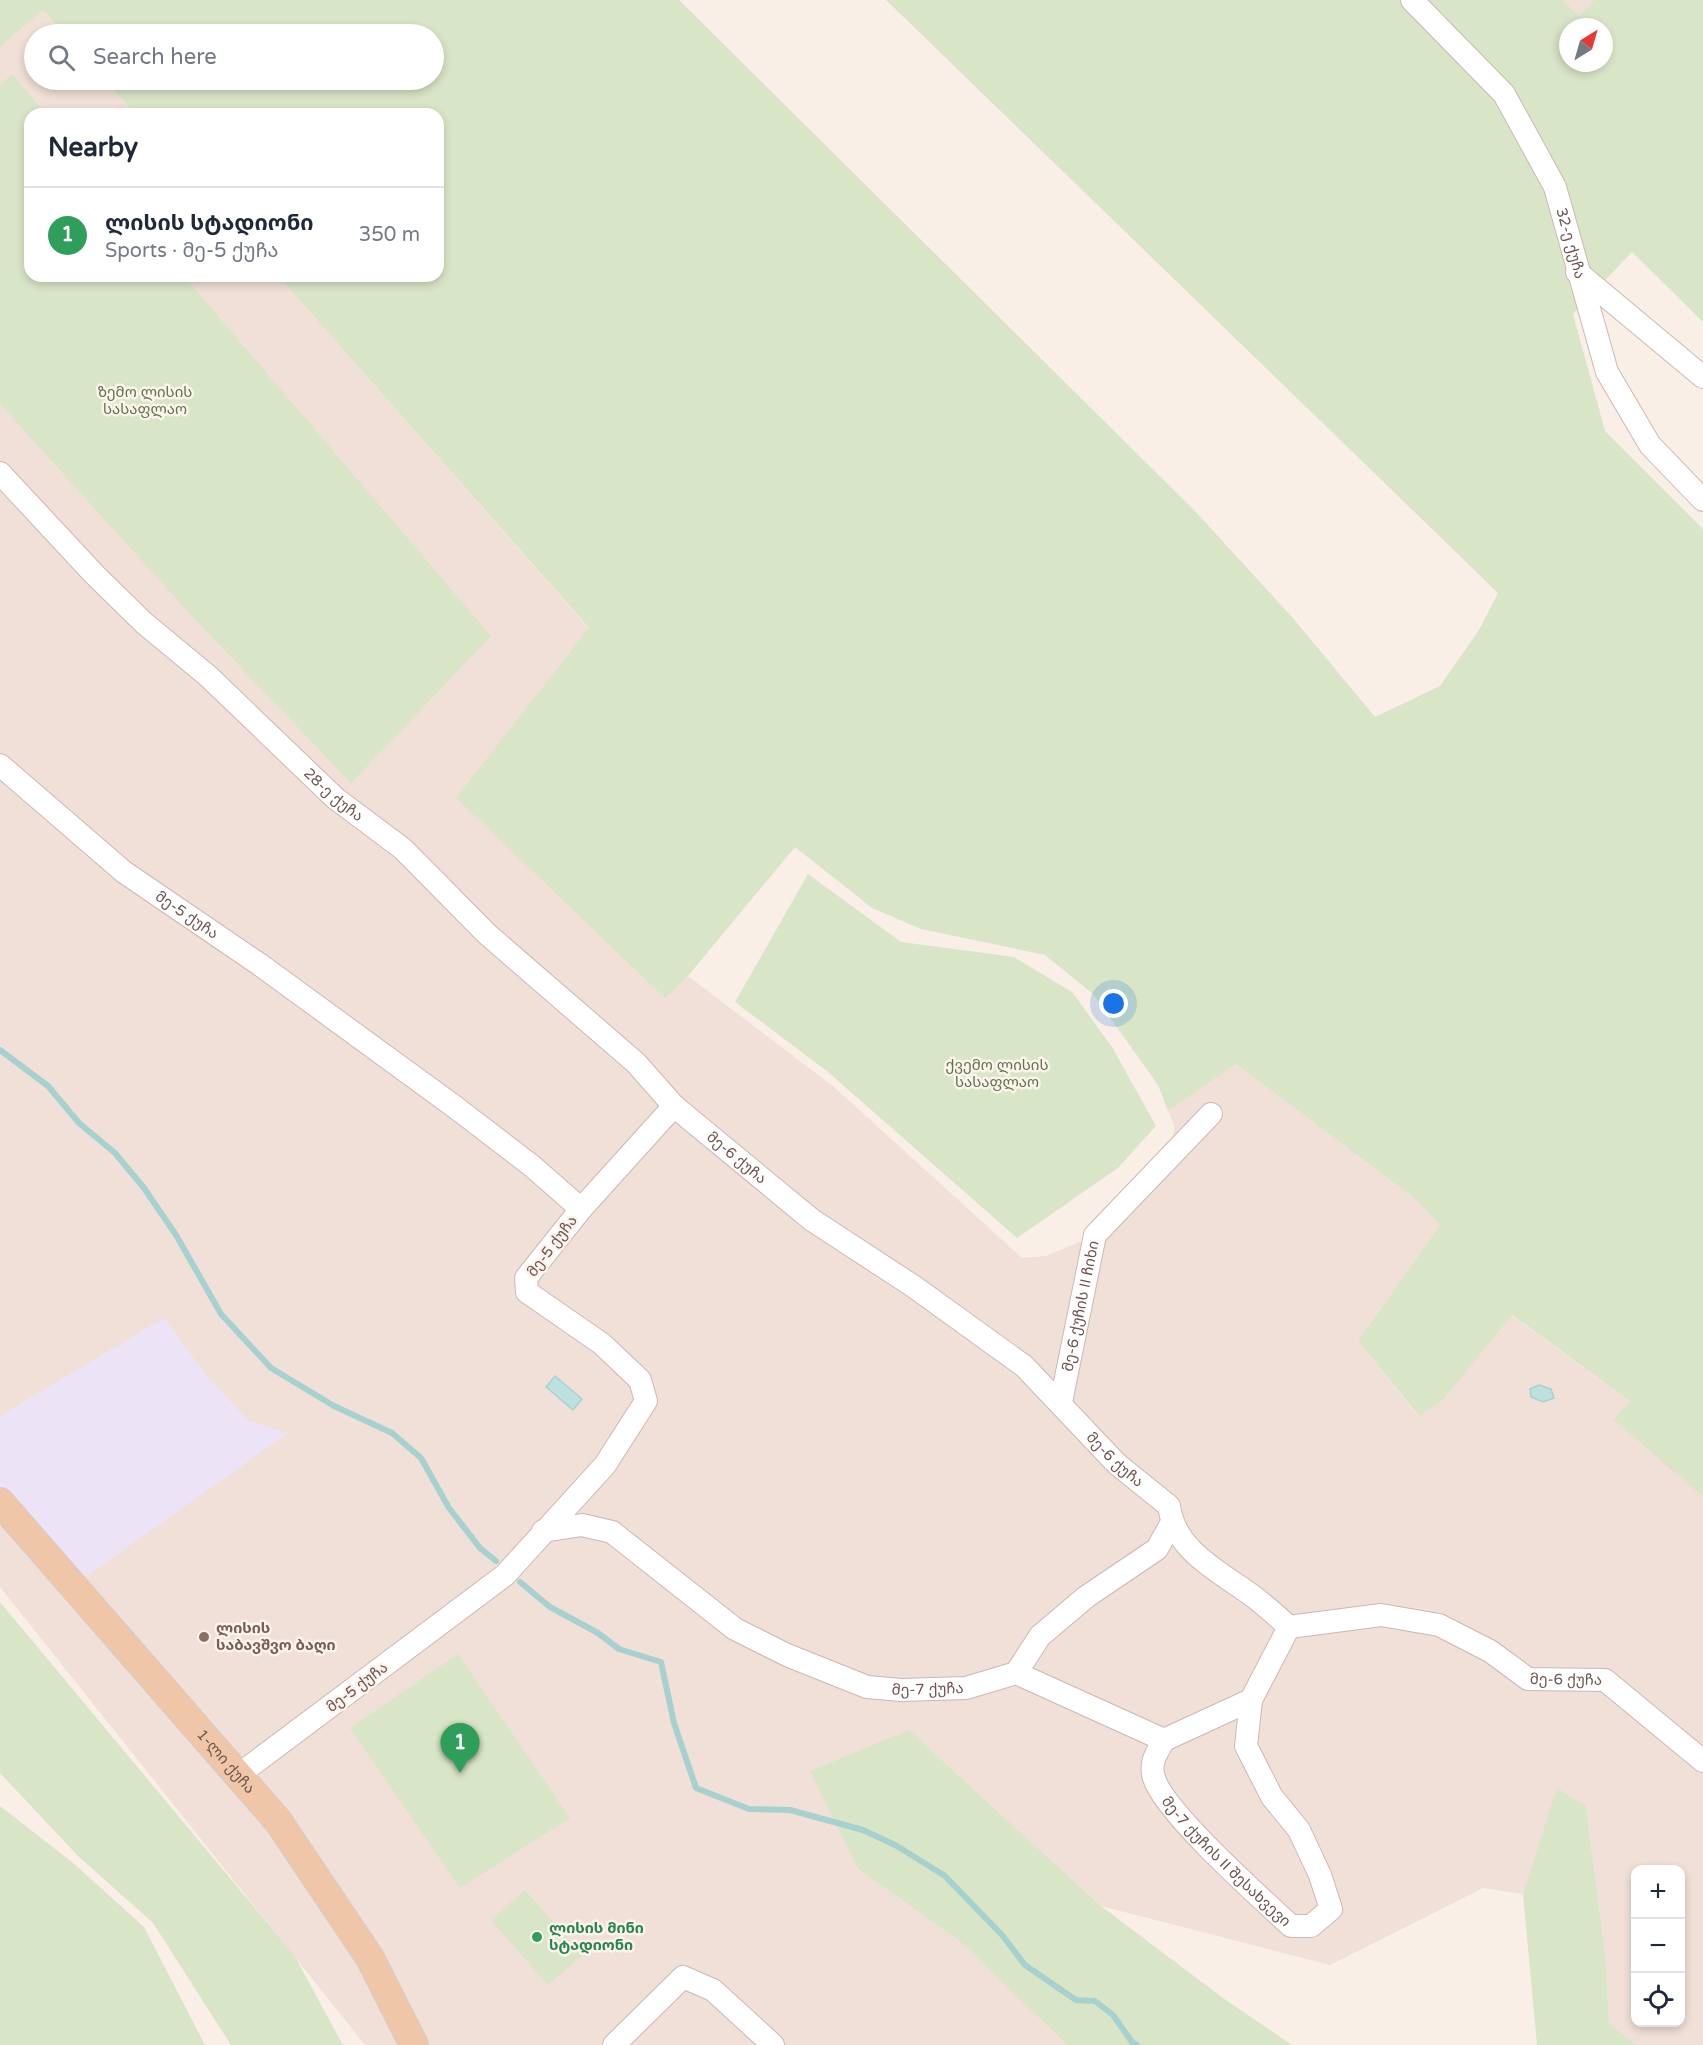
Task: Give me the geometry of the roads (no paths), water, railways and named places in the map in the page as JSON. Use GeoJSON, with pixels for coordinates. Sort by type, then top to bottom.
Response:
{"type":"FeatureCollection","features":[{"type":"Feature","properties":{"kind":"main road","name":"1-ლი ქუჩა"},"geometry":{"type":"LineString","coordinates":[[0,1502],[278,1821],[370,1958],[414,2045]]}},
{"type":"Feature","properties":{"kind":"street","name":"32-ე ქუჩა"},"geometry":{"type":"LineString","coordinates":[[1412,0],[1504,94],[1555,187],[1577,272],[1607,372],[1650,445],[1703,500]]}},
{"type":"Feature","properties":{"kind":"street"},"geometry":{"type":"LineString","coordinates":[[1577,272],[1703,377]]}},
{"type":"Feature","properties":{"kind":"street","name":"28-ე ქუჩა"},"geometry":{"type":"LineString","coordinates":[[0,473],[94,574],[144,623],[208,675],[335,798],[403,849],[487,934],[636,1063],[674,1107]]}},
{"type":"Feature","properties":{"kind":"street","name":"მე-5 ქუჩა"},"geometry":{"type":"LineString","coordinates":[[0,765],[124,872],[259,964],[455,1107],[532,1166],[581,1209],[526,1278],[527,1292],[602,1344],[640,1380],[646,1401],[605,1465],[505,1575],[237,1776]]}},
{"type":"Feature","properties":{"kind":"street"},"geometry":{"type":"LineString","coordinates":[[581,1209],[674,1107]]}},
{"type":"Feature","properties":{"kind":"street","name":"მე-6 ქუჩა"},"geometry":{"type":"LineString","coordinates":[[674,1107],[812,1220],[913,1286],[1024,1366],[1117,1464],[1168,1506],[1171,1524],[1206,1566],[1254,1597],[1289,1627],[1381,1615],[1439,1625],[1490,1651],[1528,1679],[1605,1680],[1703,1761]]}},
{"type":"Feature","properties":{"kind":"street","name":"მე-6 ქუჩის II ჩიხი"},"geometry":{"type":"LineString","coordinates":[[1060,1402],[1095,1235],[1211,1114]]}},
{"type":"Feature","properties":{"kind":"street"},"geometry":{"type":"LineString","coordinates":[[1171,1524],[1157,1549],[1086,1597],[1040,1636],[1016,1673],[1164,1740],[1251,1700],[1289,1627]]}},
{"type":"Feature","properties":{"kind":"street","name":"მე-7 ქუჩა"},"geometry":{"type":"LineString","coordinates":[[543,1531],[582,1525],[612,1532],[735,1629],[787,1655],[867,1687],[901,1690],[966,1688],[1016,1673]]}},
{"type":"Feature","properties":{"kind":"street","name":"მე-7 ქუჩის II შესახვევი"},"geometry":{"type":"LineString","coordinates":[[1164,1740],[1152,1760],[1153,1777],[1159,1790],[1193,1830],[1291,1926],[1311,1926],[1331,1909],[1320,1875],[1299,1830],[1272,1797],[1246,1746],[1251,1700]]}},
{"type":"Feature","properties":{"kind":"street"},"geometry":{"type":"LineString","coordinates":[[614,2045],[683,1977],[713,1990],[773,2045]]}},
{"type":"Feature","properties":{"kind":"water"},"geometry":{"type":"Polygon","coordinates":[[[555,1376],[582,1399],[573,1410],[546,1387],[555,1376]]]}},
{"type":"Feature","properties":{"kind":"water"},"geometry":{"type":"Polygon","coordinates":[[[1539,1385],[1551,1389],[1554,1398],[1543,1402],[1531,1397],[1530,1389],[1539,1385]]]}},
{"type":"Feature","properties":{"kind":"waterway"},"geometry":{"type":"LineString","coordinates":[[0,1050],[48,1086],[79,1123],[115,1153],[144,1188],[176,1235],[221,1314],[271,1368],[334,1406],[392,1433],[421,1458],[449,1508],[480,1548],[496,1561]]}},
{"type":"Feature","properties":{"kind":"waterway"},"geometry":{"type":"LineString","coordinates":[[520,1582],[550,1607],[598,1633],[619,1649],[661,1662],[674,1723],[696,1788],[749,1809],[790,1810],[863,1830],[897,1846],[945,1876],[1002,1935],[1025,1965],[1076,2000],[1095,2001],[1113,2015],[1132,2042],[1137,2045]]}},
{"type":"Feature","properties":{"kind":"place","name":"ლისის საბავშვო ბაღი"},"geometry":{"type":"Point","coordinates":[204,1637]}},
{"type":"Feature","properties":{"kind":"place","name":"ლისის სტადიონი"},"geometry":{"type":"Point","coordinates":[460,1773]}},
{"type":"Feature","properties":{"kind":"place","name":"ლისის მინი სტადიონი"},"geometry":{"type":"Point","coordinates":[537,1937]}},
{"type":"Feature","properties":{"kind":"park label","name":"ზემო ლისის სასაფლაო"},"geometry":{"type":"Point","coordinates":[145,400]}},
{"type":"Feature","properties":{"kind":"park label","name":"ქვემო ლისის სასაფლაო"},"geometry":{"type":"Point","coordinates":[997,1074]}}]}
